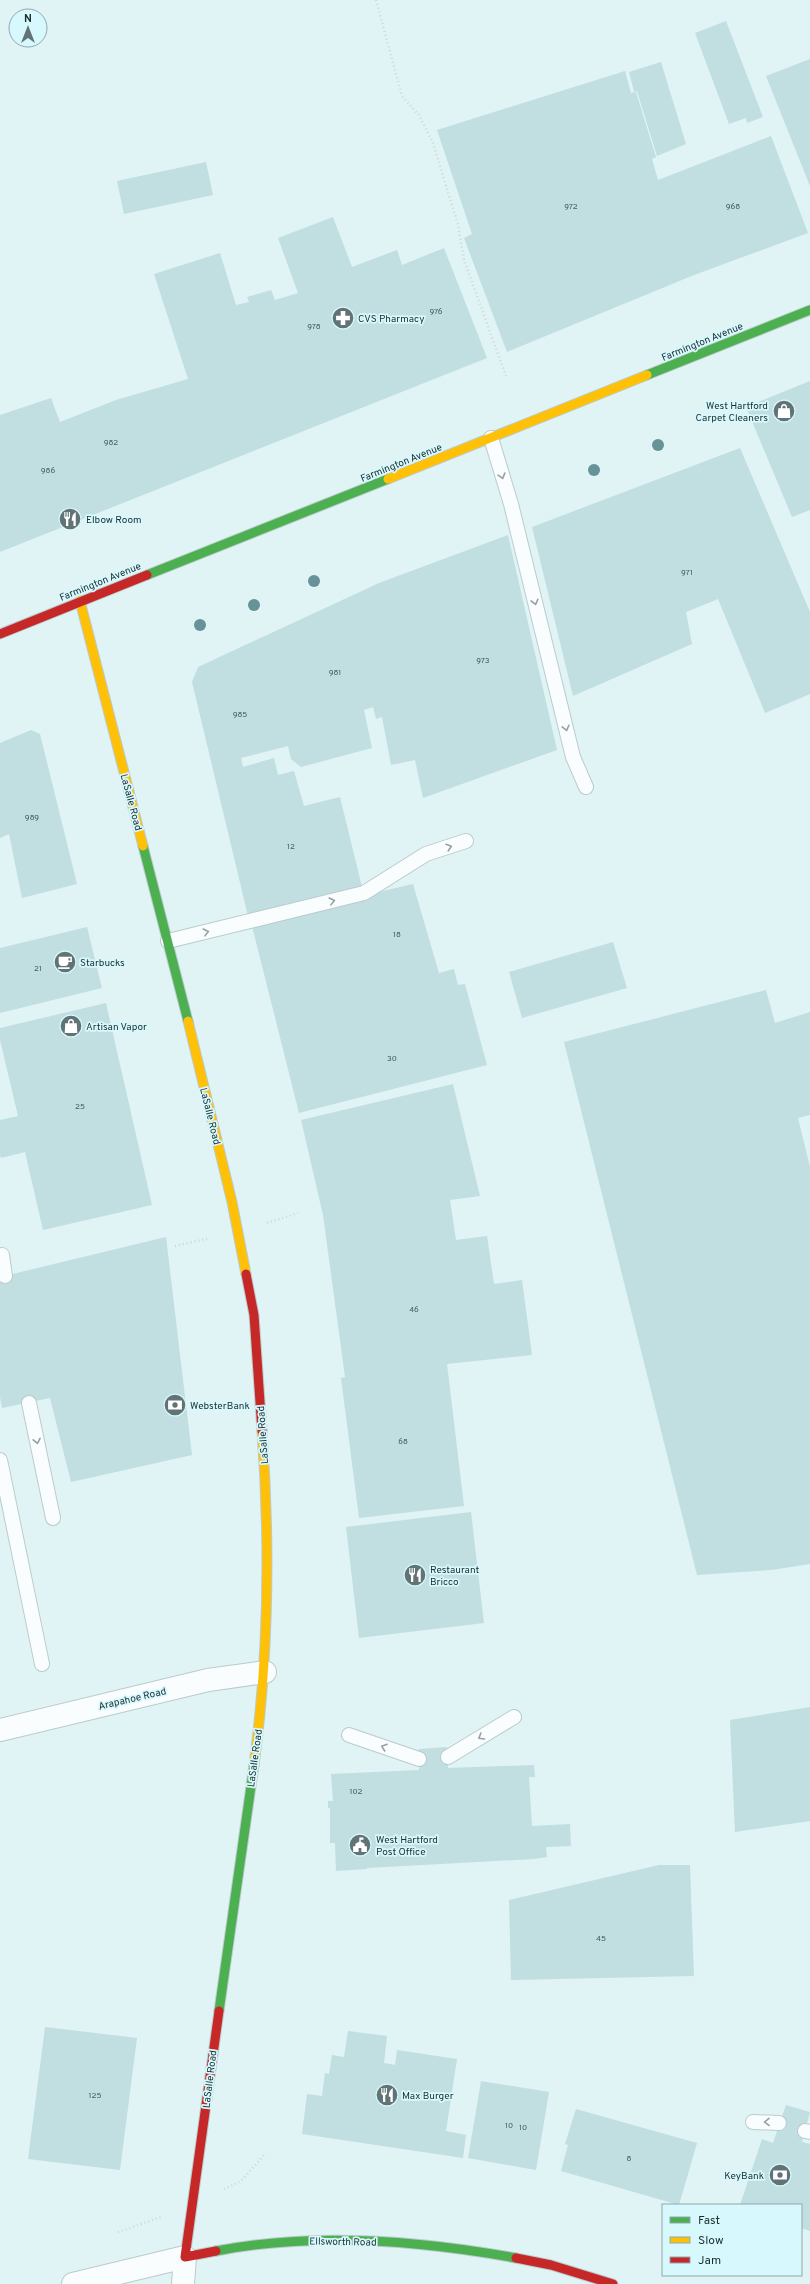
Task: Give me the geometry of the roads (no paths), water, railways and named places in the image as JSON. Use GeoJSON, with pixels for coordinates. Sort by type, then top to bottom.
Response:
{"type":"FeatureCollection","features":[{"type":"Feature","properties":{"kind":"street","name":"Farmington Avenue"},"geometry":{"type":"LineString","coordinates":[[0,634],[810,310]]}},
{"type":"Feature","properties":{"kind":"street","name":"LaSalle Road"},"geometry":{"type":"LineString","coordinates":[[80,601],[168,941],[232,1202],[254,1315],[267,1500],[266,1672],[183,2284]]}},
{"type":"Feature","properties":{"kind":"street","name":"Arapahoe Road"},"geometry":{"type":"LineString","coordinates":[[0,1730],[208,1680],[266,1672]]}},
{"type":"Feature","properties":{"kind":"street","name":"Ellsworth Road"},"geometry":{"type":"LineString","coordinates":[[73,2284],[186,2257],[262,2243],[305,2240],[378,2242],[457,2247],[532,2261],[613,2284]]}},
{"type":"Feature","properties":{"kind":"lane"},"geometry":{"type":"LineString","coordinates":[[491,438],[511,504],[574,757],[586,787]]}},
{"type":"Feature","properties":{"kind":"lane"},"geometry":{"type":"LineString","coordinates":[[168,941],[364,893],[426,854],[466,841]]}},
{"type":"Feature","properties":{"kind":"lane"},"geometry":{"type":"LineString","coordinates":[[1,1256],[5,1276]]}},
{"type":"Feature","properties":{"kind":"lane"},"geometry":{"type":"LineString","coordinates":[[29,1403],[53,1518]]}},
{"type":"Feature","properties":{"kind":"lane"},"geometry":{"type":"LineString","coordinates":[[0,1460],[42,1664]]}},
{"type":"Feature","properties":{"kind":"lane"},"geometry":{"type":"LineString","coordinates":[[448,1757],[514,1718]]}},
{"type":"Feature","properties":{"kind":"lane"},"geometry":{"type":"LineString","coordinates":[[349,1735],[419,1758]]}},
{"type":"Feature","properties":{"kind":"lane"},"geometry":{"type":"LineString","coordinates":[[754,2122],[779,2123]]}},
{"type":"Feature","properties":{"kind":"place","name":"CVS Pharmacy"},"geometry":{"type":"Point","coordinates":[343,318]}},
{"type":"Feature","properties":{"kind":"place","name":"West Hartford Carpet Cleaners"},"geometry":{"type":"Point","coordinates":[784,411]}},
{"type":"Feature","properties":{"kind":"place","name":"Elbow Room"},"geometry":{"type":"Point","coordinates":[70,519]}},
{"type":"Feature","properties":{"kind":"place","name":"Starbucks"},"geometry":{"type":"Point","coordinates":[65,962]}},
{"type":"Feature","properties":{"kind":"place","name":"Artisan Vapor"},"geometry":{"type":"Point","coordinates":[71,1026]}},
{"type":"Feature","properties":{"kind":"place","name":"WebsterBank"},"geometry":{"type":"Point","coordinates":[175,1405]}},
{"type":"Feature","properties":{"kind":"place","name":"Restaurant Bricco"},"geometry":{"type":"Point","coordinates":[415,1575]}},
{"type":"Feature","properties":{"kind":"place","name":"West Hartford Post Office"},"geometry":{"type":"Point","coordinates":[360,1845]}},
{"type":"Feature","properties":{"kind":"place","name":"Max Burger"},"geometry":{"type":"Point","coordinates":[387,2095]}},
{"type":"Feature","properties":{"kind":"place","name":"KeyBank"},"geometry":{"type":"Point","coordinates":[780,2175]}}]}
